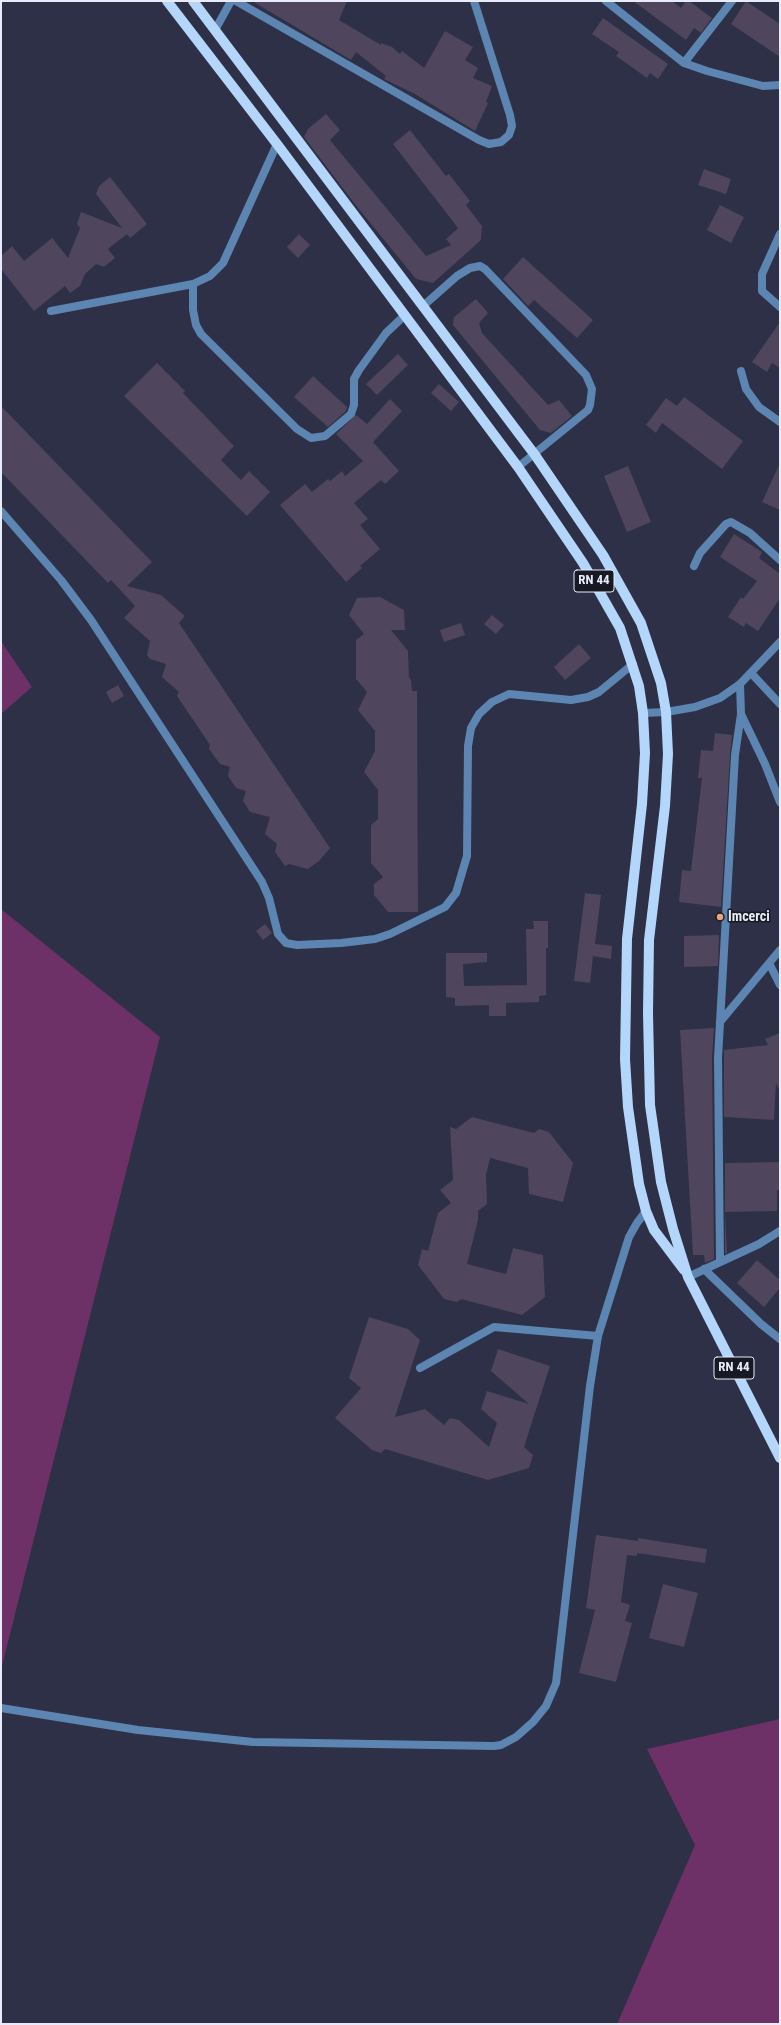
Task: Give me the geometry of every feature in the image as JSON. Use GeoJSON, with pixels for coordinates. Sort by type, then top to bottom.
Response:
{"type":"FeatureCollection","features":[{"type":"Feature","properties":{"kind":"main road","name":"RN 44"},"geometry":{"type":"LineString","coordinates":[[167,1],[277,144],[518,467],[559,527],[603,596],[620,628],[632,664],[643,713],[644,778],[627,939],[625,1043],[628,1107],[639,1184],[646,1211],[654,1230],[688,1277],[780,1458]]}},
{"type":"Feature","properties":{"kind":"main road","name":"RN 44"},"geometry":{"type":"LineString","coordinates":[[193,1],[535,455],[580,518],[631,602],[650,645],[661,683],[666,712],[668,754],[666,792],[649,940],[648,1059],[650,1105],[661,1182],[673,1229],[688,1277]]}},
{"type":"Feature","properties":{"kind":"street"},"geometry":{"type":"LineString","coordinates":[[215,30],[231,1]]}},
{"type":"Feature","properties":{"kind":"street"},"geometry":{"type":"LineString","coordinates":[[236,1],[479,140],[489,144],[501,142],[510,135],[512,126],[510,115],[474,1]]}},
{"type":"Feature","properties":{"kind":"street"},"geometry":{"type":"LineString","coordinates":[[606,1],[684,63],[707,71],[763,86],[780,85]]}},
{"type":"Feature","properties":{"kind":"street"},"geometry":{"type":"LineString","coordinates":[[684,63],[732,1]]}},
{"type":"Feature","properties":{"kind":"street"},"geometry":{"type":"LineString","coordinates":[[51,311],[193,284],[210,276],[223,263],[277,144]]}},
{"type":"Feature","properties":{"kind":"street"},"geometry":{"type":"LineString","coordinates":[[780,234],[762,274],[762,292],[780,307]]}},
{"type":"Feature","properties":{"kind":"street"},"geometry":{"type":"LineString","coordinates":[[423,306],[457,276],[470,268],[480,266],[586,375],[592,389],[588,410],[535,455],[518,467]]}},
{"type":"Feature","properties":{"kind":"street"},"geometry":{"type":"LineString","coordinates":[[193,284],[193,310],[196,325],[201,334],[301,432],[307,437],[315,439],[325,436],[351,414],[354,405],[353,385],[359,370],[386,332],[404,316]]}},
{"type":"Feature","properties":{"kind":"street"},"geometry":{"type":"LineString","coordinates":[[741,371],[746,389],[759,407],[780,422]]}},
{"type":"Feature","properties":{"kind":"street"},"geometry":{"type":"LineString","coordinates":[[1,511],[61,580],[91,620],[262,882],[269,898],[278,934],[286,943],[297,945],[341,943],[375,939],[435,913],[448,904],[459,884],[467,856],[468,746],[472,728],[478,714],[492,702],[509,694],[570,700],[588,697],[599,692],[632,664]]}},
{"type":"Feature","properties":{"kind":"street"},"geometry":{"type":"LineString","coordinates":[[694,566],[700,554],[726,524],[731,522],[750,533],[780,560]]}},
{"type":"Feature","properties":{"kind":"street"},"geometry":{"type":"LineString","coordinates":[[643,713],[666,712],[710,703],[740,684],[780,642]]}},
{"type":"Feature","properties":{"kind":"street"},"geometry":{"type":"LineString","coordinates":[[751,673],[780,704]]}},
{"type":"Feature","properties":{"kind":"street"},"geometry":{"type":"LineString","coordinates":[[720,1262],[718,1096],[720,1022],[735,755],[740,714],[740,684]]}},
{"type":"Feature","properties":{"kind":"street"},"geometry":{"type":"LineString","coordinates":[[740,714],[765,764],[780,802]]}},
{"type":"Feature","properties":{"kind":"street"},"geometry":{"type":"LineString","coordinates":[[720,1022],[780,950]]}},
{"type":"Feature","properties":{"kind":"street"},"geometry":{"type":"LineString","coordinates":[[769,963],[780,985]]}},
{"type":"Feature","properties":{"kind":"street"},"geometry":{"type":"LineString","coordinates":[[1,1708],[138,1730],[253,1742],[494,1746],[501,1745],[516,1737],[533,1722],[546,1706],[556,1683],[587,1409],[598,1336],[630,1237],[637,1223],[646,1211]]}},
{"type":"Feature","properties":{"kind":"street"},"geometry":{"type":"LineString","coordinates":[[688,1277],[759,1244],[780,1230]]}},
{"type":"Feature","properties":{"kind":"street"},"geometry":{"type":"LineString","coordinates":[[704,1269],[761,1324],[780,1339]]}},
{"type":"Feature","properties":{"kind":"street"},"geometry":{"type":"LineString","coordinates":[[420,1368],[494,1327],[598,1336]]}},
{"type":"Feature","properties":{"kind":"shaded area"},"geometry":{"type":"Polygon","coordinates":[[[1,641],[32,687],[1,714],[1,641]]]}},
{"type":"Feature","properties":{"kind":"shaded area"},"geometry":{"type":"Polygon","coordinates":[[[1,909],[160,1037],[1,1670],[1,909]]]}},
{"type":"Feature","properties":{"kind":"shaded area"},"geometry":{"type":"Polygon","coordinates":[[[780,1719],[780,2024],[617,2024],[695,1845],[647,1749],[780,1719]]]}},
{"type":"Feature","properties":{"kind":"building"},"geometry":{"type":"Polygon","coordinates":[[[252,1],[347,1],[339,20],[381,45],[381,43],[392,47],[400,54],[402,51],[424,68],[445,31],[473,47],[465,60],[478,68],[473,78],[492,86],[486,102],[488,103],[475,131],[415,94],[384,79],[386,76],[356,52],[351,60],[252,1]]]}},
{"type":"Feature","properties":{"kind":"building"},"geometry":{"type":"Polygon","coordinates":[[[633,1],[672,1],[681,8],[686,1],[689,1],[712,18],[701,33],[694,28],[686,40],[633,1]]]}},
{"type":"Feature","properties":{"kind":"building"},"geometry":{"type":"Polygon","coordinates":[[[746,1],[780,24],[780,57],[731,24],[746,1]]]}},
{"type":"Feature","properties":{"kind":"building"},"geometry":{"type":"Polygon","coordinates":[[[603,18],[668,64],[658,79],[650,73],[647,78],[616,56],[619,52],[592,34],[603,18]]]}},
{"type":"Feature","properties":{"kind":"building"},"geometry":{"type":"Polygon","coordinates":[[[326,114],[340,130],[330,140],[426,256],[451,245],[446,239],[458,228],[393,144],[410,130],[446,176],[449,174],[470,201],[466,205],[482,226],[481,240],[433,283],[416,279],[354,203],[304,137],[308,129],[326,114]]]}},
{"type":"Feature","properties":{"kind":"building"},"geometry":{"type":"Polygon","coordinates":[[[704,169],[731,179],[726,194],[698,185],[704,169]]]}},
{"type":"Feature","properties":{"kind":"building"},"geometry":{"type":"Polygon","coordinates":[[[110,177],[147,224],[130,238],[127,234],[108,249],[115,258],[104,267],[96,264],[85,274],[80,286],[70,293],[65,286],[34,311],[1,269],[1,256],[12,246],[24,261],[52,238],[68,258],[80,228],[77,224],[81,212],[122,228],[96,194],[99,186],[110,177]]]}},
{"type":"Feature","properties":{"kind":"building"},"geometry":{"type":"Polygon","coordinates":[[[720,205],[744,217],[731,243],[707,230],[720,205]]]}},
{"type":"Feature","properties":{"kind":"building"},"geometry":{"type":"Polygon","coordinates":[[[299,234],[310,245],[298,258],[287,247],[299,234]]]}},
{"type":"Feature","properties":{"kind":"building"},"geometry":{"type":"Polygon","coordinates":[[[523,257],[593,320],[577,338],[534,300],[528,306],[503,279],[523,257]]]}},
{"type":"Feature","properties":{"kind":"building"},"geometry":{"type":"Polygon","coordinates":[[[476,299],[488,313],[479,323],[482,333],[548,405],[559,400],[572,416],[551,433],[540,430],[453,325],[454,317],[476,299]]]}},
{"type":"Feature","properties":{"kind":"building"},"geometry":{"type":"Polygon","coordinates":[[[780,322],[780,368],[772,363],[767,372],[752,362],[780,322]]]}},
{"type":"Feature","properties":{"kind":"building"},"geometry":{"type":"Polygon","coordinates":[[[398,354],[408,365],[377,395],[366,384],[398,354]]]}},
{"type":"Feature","properties":{"kind":"building"},"geometry":{"type":"Polygon","coordinates":[[[157,363],[185,391],[183,393],[234,446],[221,460],[241,480],[249,471],[270,492],[247,516],[124,396],[157,363]]]}},
{"type":"Feature","properties":{"kind":"building"},"geometry":{"type":"Polygon","coordinates":[[[313,376],[347,407],[346,411],[328,427],[294,397],[313,376]]]}},
{"type":"Feature","properties":{"kind":"building"},"geometry":{"type":"Polygon","coordinates":[[[439,384],[459,402],[451,411],[431,393],[439,384]]]}},
{"type":"Feature","properties":{"kind":"building"},"geometry":{"type":"Polygon","coordinates":[[[684,397],[743,441],[722,469],[662,423],[656,433],[646,425],[666,398],[677,406],[684,397]]]}},
{"type":"Feature","properties":{"kind":"building"},"geometry":{"type":"Polygon","coordinates":[[[390,399],[402,411],[373,442],[399,471],[385,484],[381,480],[354,503],[368,519],[360,525],[380,549],[360,566],[362,568],[346,582],[280,505],[305,484],[312,492],[328,479],[330,481],[342,471],[345,476],[363,461],[336,434],[356,415],[367,424],[390,399]]]}},
{"type":"Feature","properties":{"kind":"building"},"geometry":{"type":"Polygon","coordinates":[[[1,406],[152,562],[127,586],[161,595],[185,616],[179,623],[330,848],[319,861],[308,869],[289,864],[285,866],[275,852],[277,844],[265,834],[270,817],[250,812],[243,801],[246,791],[236,788],[228,776],[230,767],[220,764],[209,749],[210,745],[177,696],[179,692],[162,677],[166,664],[150,659],[147,655],[150,641],[124,618],[135,606],[111,580],[108,583],[1,472],[1,406]]]}},
{"type":"Feature","properties":{"kind":"building"},"geometry":{"type":"Polygon","coordinates":[[[780,463],[780,510],[762,502],[780,463]]]}},
{"type":"Feature","properties":{"kind":"building"},"geometry":{"type":"Polygon","coordinates":[[[628,466],[651,522],[627,532],[604,476],[628,466]]]}},
{"type":"Feature","properties":{"kind":"building"},"geometry":{"type":"Polygon","coordinates":[[[734,534],[762,552],[759,558],[780,574],[780,598],[758,631],[746,623],[744,627],[728,617],[741,597],[743,599],[757,581],[720,557],[734,534]]]}},
{"type":"Feature","properties":{"kind":"building"},"geometry":{"type":"Polygon","coordinates":[[[380,597],[404,610],[405,630],[391,630],[408,651],[409,677],[411,680],[412,691],[417,691],[418,912],[388,912],[374,895],[374,884],[383,877],[371,863],[371,825],[378,819],[378,790],[364,772],[375,751],[375,731],[358,710],[367,692],[356,679],[356,640],[364,634],[349,615],[357,598],[380,597]]]}},
{"type":"Feature","properties":{"kind":"building"},"geometry":{"type":"Polygon","coordinates":[[[492,615],[504,625],[496,634],[484,624],[492,615]]]}},
{"type":"Feature","properties":{"kind":"building"},"geometry":{"type":"Polygon","coordinates":[[[461,623],[465,635],[444,642],[440,630],[461,623]]]}},
{"type":"Feature","properties":{"kind":"building"},"geometry":{"type":"Polygon","coordinates":[[[579,644],[591,658],[565,680],[554,667],[579,644]]]}},
{"type":"Feature","properties":{"kind":"building"},"geometry":{"type":"Polygon","coordinates":[[[118,685],[124,696],[112,703],[106,692],[118,685]]]}},
{"type":"Feature","properties":{"kind":"building"},"geometry":{"type":"Polygon","coordinates":[[[715,733],[732,735],[721,907],[679,902],[682,870],[691,871],[702,778],[698,778],[701,750],[713,751],[715,733]]]}},
{"type":"Feature","properties":{"kind":"building"},"geometry":{"type":"Polygon","coordinates":[[[585,893],[601,895],[595,944],[612,946],[611,959],[593,956],[590,983],[574,981],[585,893]]]}},
{"type":"Feature","properties":{"kind":"building"},"geometry":{"type":"Polygon","coordinates":[[[533,921],[548,921],[548,948],[546,948],[546,995],[539,996],[539,1002],[506,1003],[506,1016],[489,1016],[489,1005],[455,1006],[455,998],[446,997],[446,953],[487,953],[487,962],[463,964],[464,986],[527,985],[526,929],[534,929],[533,921]]]}},
{"type":"Feature","properties":{"kind":"building"},"geometry":{"type":"Polygon","coordinates":[[[265,924],[272,933],[263,940],[256,931],[265,924]]]}},
{"type":"Feature","properties":{"kind":"building"},"geometry":{"type":"Polygon","coordinates":[[[719,935],[718,966],[684,967],[684,936],[719,935]]]}},
{"type":"Feature","properties":{"kind":"building"},"geometry":{"type":"Polygon","coordinates":[[[714,1028],[712,1058],[714,1259],[705,1263],[704,1255],[693,1255],[680,1030],[714,1028]]]}},
{"type":"Feature","properties":{"kind":"building"},"geometry":{"type":"Polygon","coordinates":[[[780,1033],[780,1091],[776,1083],[774,1120],[724,1117],[724,1050],[768,1045],[765,1039],[780,1033]]]}},
{"type":"Feature","properties":{"kind":"building"},"geometry":{"type":"Polygon","coordinates":[[[472,1117],[534,1133],[539,1129],[549,1132],[573,1163],[563,1202],[529,1194],[528,1168],[490,1158],[486,1175],[487,1204],[478,1211],[478,1220],[467,1264],[506,1274],[513,1248],[543,1255],[545,1297],[522,1315],[461,1299],[457,1302],[444,1299],[418,1265],[422,1249],[428,1251],[438,1213],[451,1203],[440,1190],[453,1180],[450,1127],[456,1129],[472,1117]]]}},
{"type":"Feature","properties":{"kind":"building"},"geometry":{"type":"Polygon","coordinates":[[[780,1162],[780,1190],[777,1190],[777,1211],[725,1212],[725,1163],[780,1162]]]}},
{"type":"Feature","properties":{"kind":"building"},"geometry":{"type":"Polygon","coordinates":[[[725,1212],[727,1253],[725,1254],[725,1212]]]}},
{"type":"Feature","properties":{"kind":"building"},"geometry":{"type":"Polygon","coordinates":[[[757,1260],[780,1280],[780,1288],[764,1307],[737,1283],[757,1260]]]}},
{"type":"Feature","properties":{"kind":"building"},"geometry":{"type":"Polygon","coordinates":[[[369,1317],[408,1329],[420,1340],[395,1417],[425,1409],[444,1425],[450,1418],[459,1420],[489,1447],[497,1423],[481,1409],[487,1391],[529,1404],[491,1371],[498,1349],[550,1366],[524,1447],[533,1455],[529,1468],[488,1480],[385,1449],[381,1453],[372,1450],[335,1418],[361,1388],[349,1378],[369,1317]]]}},
{"type":"Feature","properties":{"kind":"building"},"geometry":{"type":"Polygon","coordinates":[[[596,1535],[638,1541],[638,1538],[707,1549],[705,1563],[637,1553],[637,1556],[627,1555],[621,1602],[630,1605],[625,1621],[632,1623],[616,1682],[579,1673],[595,1610],[586,1608],[596,1535]]]}},
{"type":"Feature","properties":{"kind":"building"},"geometry":{"type":"Polygon","coordinates":[[[663,1584],[698,1593],[684,1647],[649,1638],[663,1584]]]}},
{"type":"Feature","properties":{"kind":"place","name":"Imcerci"},"geometry":{"type":"Point","coordinates":[720,917]}}]}
